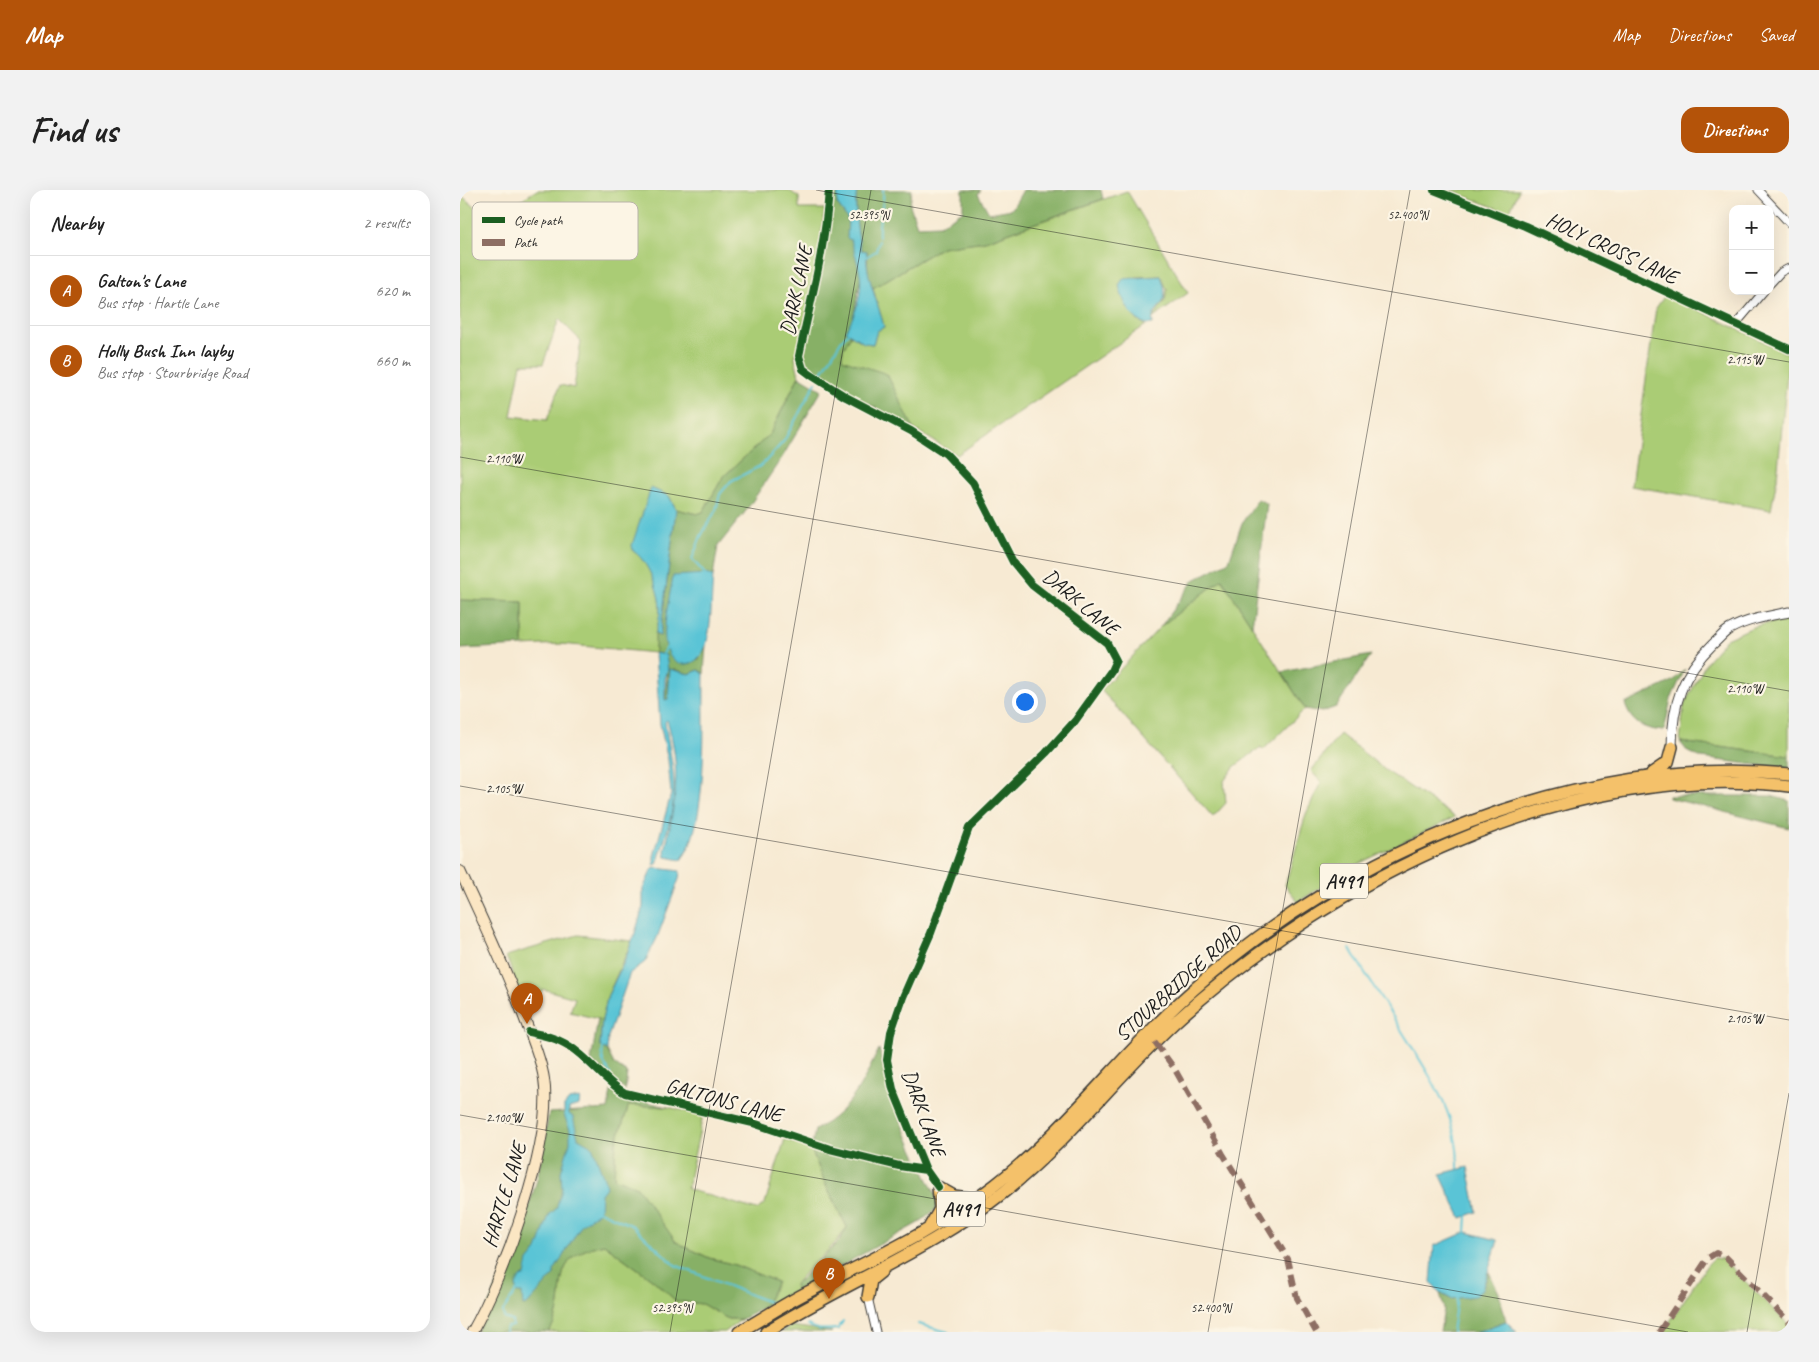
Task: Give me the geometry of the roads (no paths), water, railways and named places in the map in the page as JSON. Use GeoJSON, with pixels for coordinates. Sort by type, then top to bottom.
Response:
{"type":"FeatureCollection","features":[{"type":"Feature","properties":{"kind":"highway"},"geometry":{"type":"LineString","coordinates":[[1672,747],[1677,760],[1692,772]]}},
{"type":"Feature","properties":{"kind":"highway"},"geometry":{"type":"LineString","coordinates":[[1646,776],[1668,762],[1672,747]]}},
{"type":"Feature","properties":{"kind":"highway","name":"STOURBRIDGE ROAD"},"geometry":{"type":"LineString","coordinates":[[739,1332],[804,1294],[926,1231],[976,1199],[1025,1160],[1121,1060],[1191,991],[1236,954],[1302,906],[1352,877],[1419,843],[1489,816],[1601,783],[1646,776],[1692,772],[1739,771],[1789,774]]}},
{"type":"Feature","properties":{"kind":"highway","name":"STOURBRIDGE ROAD"},"geometry":{"type":"LineString","coordinates":[[766,1332],[844,1287],[945,1234],[1001,1195],[1064,1139],[1175,1023],[1258,954],[1309,918],[1355,890],[1431,852],[1487,829],[1576,802],[1614,793],[1691,783],[1786,787]]}},
{"type":"Feature","properties":{"kind":"highway"},"geometry":{"type":"LineString","coordinates":[[938,1187],[954,1196],[976,1199]]}},
{"type":"Feature","properties":{"kind":"highway"},"geometry":{"type":"LineString","coordinates":[[926,1231],[940,1209],[938,1187]]}},
{"type":"Feature","properties":{"kind":"highway"},"geometry":{"type":"LineString","coordinates":[[844,1287],[853,1288],[868,1297],[871,1280],[887,1266]]}},
{"type":"Feature","properties":{"kind":"main road","name":"HARTLE LANE"},"geometry":{"type":"LineString","coordinates":[[460,871],[512,985],[529,1032],[544,1078],[545,1113],[539,1149],[525,1201],[488,1305],[472,1332]]}},
{"type":"Feature","properties":{"kind":"street","name":"DARK LANE"},"geometry":{"type":"LineString","coordinates":[[829,190],[826,234],[819,275],[799,356],[803,369],[846,398],[911,431],[946,454],[973,483],[1013,562],[1022,574],[1032,585],[1107,643],[1116,660],[1111,671],[1075,721],[1046,754],[969,828],[931,933],[903,997],[892,1032],[887,1060],[893,1089],[926,1170],[938,1187]]}},
{"type":"Feature","properties":{"kind":"street","name":"HOLY CROSS LANE"},"geometry":{"type":"LineString","coordinates":[[1434,190],[1525,226],[1789,349]]}},
{"type":"Feature","properties":{"kind":"street"},"geometry":{"type":"LineString","coordinates":[[1758,190],[1789,223]]}},
{"type":"Feature","properties":{"kind":"street"},"geometry":{"type":"LineString","coordinates":[[1774,280],[1781,272],[1789,268]]}},
{"type":"Feature","properties":{"kind":"street"},"geometry":{"type":"LineString","coordinates":[[1736,324],[1761,295]]}},
{"type":"Feature","properties":{"kind":"street"},"geometry":{"type":"LineString","coordinates":[[1672,747],[1676,701],[1690,671],[1709,649],[1729,629],[1759,618],[1789,612]]}},
{"type":"Feature","properties":{"kind":"street","name":"GALTONS LANE"},"geometry":{"type":"LineString","coordinates":[[529,1032],[547,1035],[570,1046],[611,1085],[626,1093],[753,1122],[830,1149],[899,1166],[926,1170]]}},
{"type":"Feature","properties":{"kind":"street"},"geometry":{"type":"LineString","coordinates":[[868,1297],[876,1332]]}},
{"type":"Feature","properties":{"kind":"water"},"geometry":{"type":"Polygon","coordinates":[[[838,190],[857,190],[857,228],[861,250],[867,251],[870,279],[884,327],[877,331],[873,344],[864,343],[845,331],[852,319],[857,304],[861,281],[851,240],[847,238],[848,219],[837,204],[838,190]]]}},
{"type":"Feature","properties":{"kind":"water"},"geometry":{"type":"Polygon","coordinates":[[[1161,276],[1165,295],[1154,313],[1153,324],[1146,324],[1130,312],[1119,285],[1123,279],[1161,276]]]}},
{"type":"Feature","properties":{"kind":"water"},"geometry":{"type":"Polygon","coordinates":[[[651,488],[669,496],[676,509],[660,636],[655,634],[660,610],[657,592],[647,568],[633,551],[632,545],[651,488]]]}},
{"type":"Feature","properties":{"kind":"water"},"geometry":{"type":"Polygon","coordinates":[[[705,574],[713,576],[708,638],[701,655],[695,661],[689,664],[682,664],[676,662],[671,657],[665,641],[666,617],[673,576],[705,574]]]}},
{"type":"Feature","properties":{"kind":"water"},"geometry":{"type":"Polygon","coordinates":[[[655,653],[666,655],[668,669],[665,679],[665,700],[668,699],[670,669],[689,674],[699,670],[704,674],[704,743],[700,798],[690,844],[681,860],[666,857],[665,851],[672,817],[674,801],[676,771],[672,738],[667,720],[665,722],[673,768],[674,794],[666,835],[657,864],[654,865],[654,856],[671,794],[668,760],[660,724],[655,653]]]}},
{"type":"Feature","properties":{"kind":"water"},"geometry":{"type":"Polygon","coordinates":[[[652,869],[680,871],[679,879],[657,938],[645,962],[630,973],[608,1037],[607,1050],[600,1046],[602,1020],[608,995],[625,960],[636,930],[643,907],[643,889],[652,869]]]}},
{"type":"Feature","properties":{"kind":"water"},"geometry":{"type":"Polygon","coordinates":[[[580,1098],[579,1105],[569,1108],[569,1114],[573,1117],[578,1138],[592,1146],[607,1186],[601,1194],[600,1211],[582,1224],[554,1271],[554,1275],[527,1305],[523,1306],[522,1293],[517,1293],[516,1285],[520,1277],[525,1276],[528,1261],[537,1250],[549,1215],[556,1209],[562,1189],[561,1172],[570,1142],[570,1130],[564,1115],[564,1106],[569,1100],[580,1098]]]}},
{"type":"Feature","properties":{"kind":"water"},"geometry":{"type":"Polygon","coordinates":[[[1468,1167],[1477,1212],[1461,1218],[1440,1174],[1468,1167]]]}},
{"type":"Feature","properties":{"kind":"water"},"geometry":{"type":"Polygon","coordinates":[[[1466,1232],[1497,1240],[1497,1244],[1482,1290],[1475,1296],[1451,1299],[1440,1293],[1431,1282],[1434,1246],[1466,1232]]]}},
{"type":"Feature","properties":{"kind":"water"},"geometry":{"type":"Polygon","coordinates":[[[1506,1321],[1517,1332],[1476,1332],[1506,1321]]]}},
{"type":"Feature","properties":{"kind":"waterway"},"geometry":{"type":"LineString","coordinates":[[879,237],[883,190]]}},
{"type":"Feature","properties":{"kind":"waterway"},"geometry":{"type":"LineString","coordinates":[[866,257],[876,251],[879,241]]}},
{"type":"Feature","properties":{"kind":"waterway"},"geometry":{"type":"LineString","coordinates":[[819,377],[848,333]]}},
{"type":"Feature","properties":{"kind":"waterway"},"geometry":{"type":"LineString","coordinates":[[705,574],[692,559],[701,536],[716,510],[720,494],[731,481],[762,465],[784,441],[816,382]]}},
{"type":"Feature","properties":{"kind":"waterway"},"geometry":{"type":"LineString","coordinates":[[663,654],[667,647]]}},
{"type":"Feature","properties":{"kind":"waterway"},"geometry":{"type":"LineString","coordinates":[[1350,949],[1442,1099],[1454,1132],[1458,1168]]}},
{"type":"Feature","properties":{"kind":"waterway"},"geometry":{"type":"LineString","coordinates":[[603,1047],[603,1060],[610,1074],[609,1079]]}},
{"type":"Feature","properties":{"kind":"waterway"},"geometry":{"type":"LineString","coordinates":[[600,1211],[633,1226],[675,1265],[771,1303]]}},
{"type":"Feature","properties":{"kind":"waterway"},"geometry":{"type":"LineString","coordinates":[[1466,1232],[1467,1216]]}},
{"type":"Feature","properties":{"kind":"waterway"},"geometry":{"type":"LineString","coordinates":[[505,1332],[507,1327],[512,1326],[512,1321],[504,1318],[503,1311],[517,1290]]}},
{"type":"Feature","properties":{"kind":"waterway"},"geometry":{"type":"LineString","coordinates":[[1452,1332],[1457,1298]]}},
{"type":"Feature","properties":{"kind":"waterway"},"geometry":{"type":"LineString","coordinates":[[808,1325],[818,1329],[838,1329],[843,1321]]}},
{"type":"Feature","properties":{"kind":"waterway"},"geometry":{"type":"LineString","coordinates":[[918,1324],[948,1332]]}},
{"type":"Feature","properties":{"kind":"place","name":"Galton's Lane"},"geometry":{"type":"Point","coordinates":[527,1024]}},
{"type":"Feature","properties":{"kind":"place","name":"Holly Bush Inn layby"},"geometry":{"type":"Point","coordinates":[829,1299]}}]}
